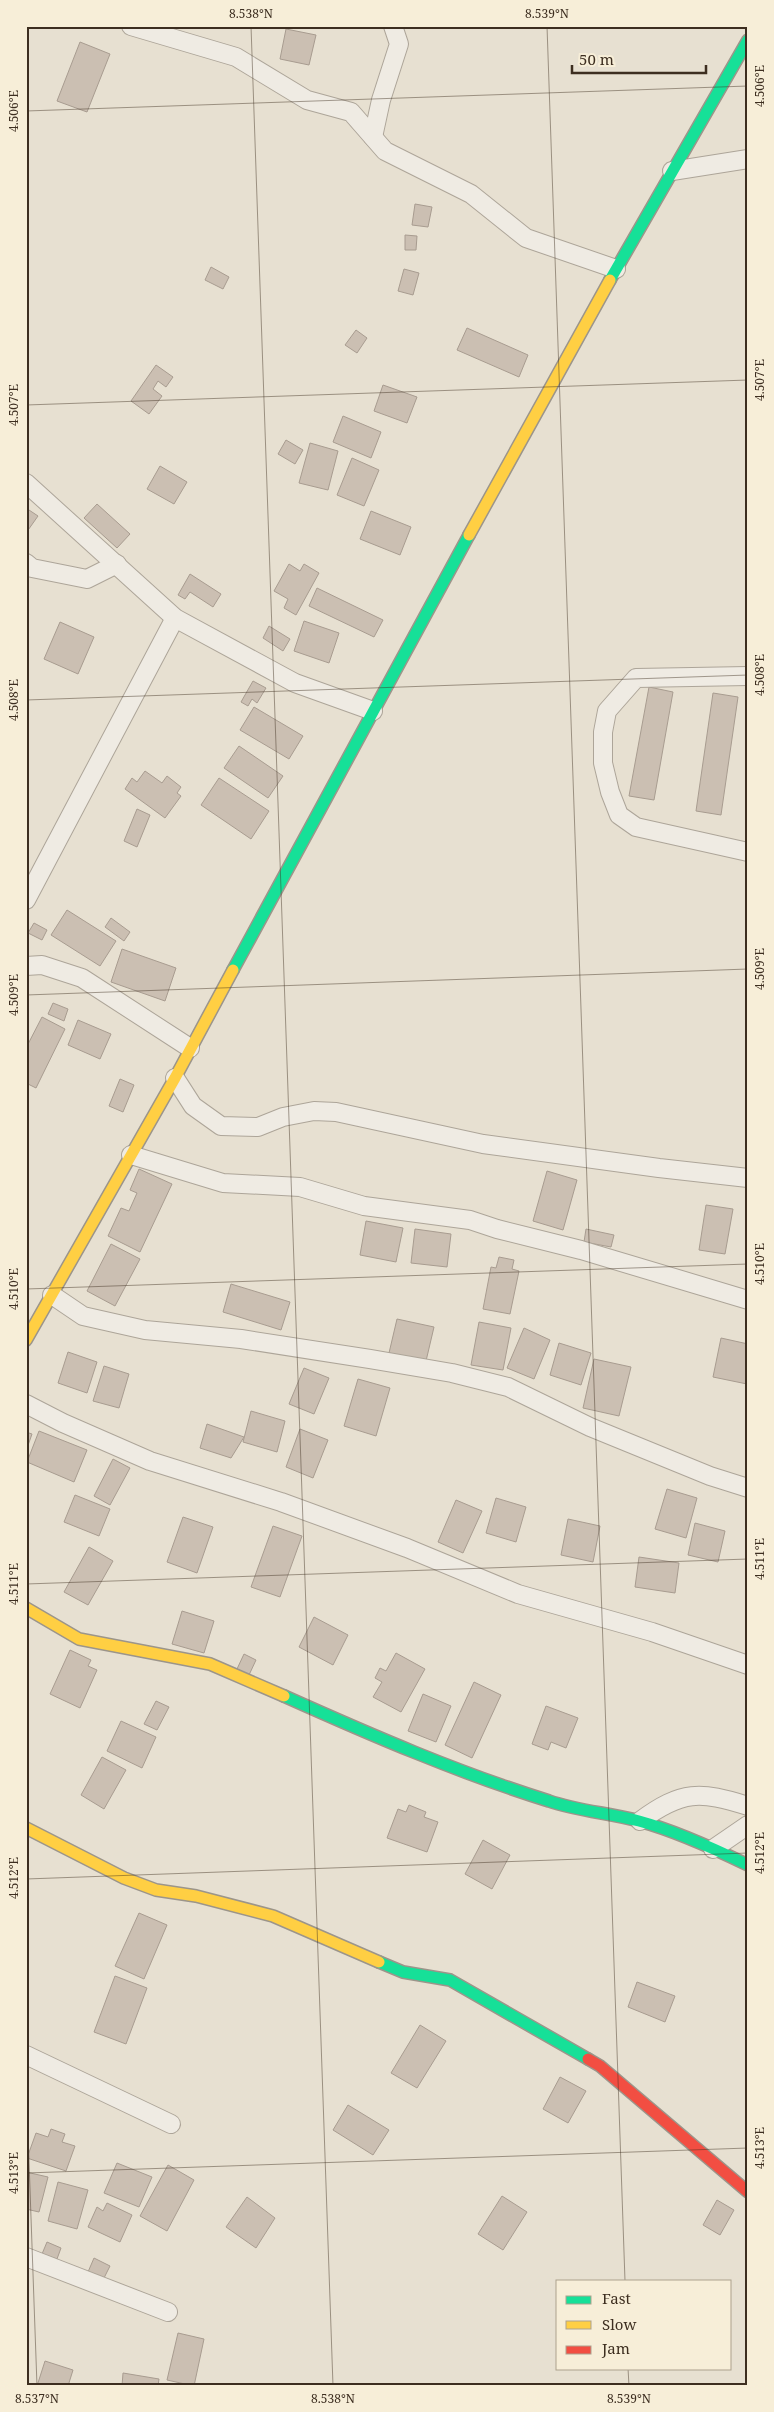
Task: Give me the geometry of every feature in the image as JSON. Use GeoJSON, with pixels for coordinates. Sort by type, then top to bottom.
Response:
{"type":"FeatureCollection","features":[{"type":"Feature","properties":{"kind":"street"},"geometry":{"type":"LineString","coordinates":[[131,26],[236,57],[307,100],[351,112],[385,151],[471,194],[526,238],[616,269]]}},
{"type":"Feature","properties":{"kind":"street"},"geometry":{"type":"LineString","coordinates":[[373,137],[381,100],[399,44],[393,26]]}},
{"type":"Feature","properties":{"kind":"street"},"geometry":{"type":"LineString","coordinates":[[26,1340],[175,1078],[372,712],[616,269],[748,40]]}},
{"type":"Feature","properties":{"kind":"street"},"geometry":{"type":"LineString","coordinates":[[672,171],[748,159]]}},
{"type":"Feature","properties":{"kind":"street"},"geometry":{"type":"LineString","coordinates":[[26,483],[175,618],[295,683],[372,712]]}},
{"type":"Feature","properties":{"kind":"street"},"geometry":{"type":"LineString","coordinates":[[26,563],[32,568],[87,579],[117,564]]}},
{"type":"Feature","properties":{"kind":"street"},"geometry":{"type":"LineString","coordinates":[[26,900],[175,618]]}},
{"type":"Feature","properties":{"kind":"street"},"geometry":{"type":"LineString","coordinates":[[748,676],[636,678],[607,711],[603,732],[602,763],[619,815],[636,828],[748,852]]}},
{"type":"Feature","properties":{"kind":"street"},"geometry":{"type":"LineString","coordinates":[[26,966],[42,965],[82,978],[190,1048]]}},
{"type":"Feature","properties":{"kind":"street"},"geometry":{"type":"LineString","coordinates":[[175,1078],[193,1106],[221,1126],[258,1127],[283,1117],[314,1111],[336,1112],[483,1144],[748,1178]]}},
{"type":"Feature","properties":{"kind":"street"},"geometry":{"type":"LineString","coordinates":[[131,1155],[223,1183],[300,1187],[364,1206],[470,1220],[496,1229],[581,1250],[748,1300]]}},
{"type":"Feature","properties":{"kind":"street"},"geometry":{"type":"LineString","coordinates":[[52,1295],[83,1316],[145,1330],[240,1339],[370,1359],[452,1373],[508,1387],[590,1427],[710,1476],[748,1488]]}},
{"type":"Feature","properties":{"kind":"street"},"geometry":{"type":"LineString","coordinates":[[26,1404],[63,1423],[150,1461],[281,1502],[353,1528],[518,1594],[652,1632],[748,1665]]}},
{"type":"Feature","properties":{"kind":"street"},"geometry":{"type":"LineString","coordinates":[[26,1608],[79,1640],[210,1664],[382,1739],[478,1776],[551,1802],[640,1820],[748,1865]]}},
{"type":"Feature","properties":{"kind":"street"},"geometry":{"type":"LineString","coordinates":[[640,1820],[658,1808],[682,1797],[706,1794],[748,1806]]}},
{"type":"Feature","properties":{"kind":"street"},"geometry":{"type":"LineString","coordinates":[[713,1849],[748,1825]]}},
{"type":"Feature","properties":{"kind":"street"},"geometry":{"type":"LineString","coordinates":[[26,1828],[124,1878],[156,1890],[196,1896],[273,1916],[403,1972],[450,1980],[600,2066],[748,2192]]}},
{"type":"Feature","properties":{"kind":"street"},"geometry":{"type":"LineString","coordinates":[[26,2055],[171,2124]]}},
{"type":"Feature","properties":{"kind":"street"},"geometry":{"type":"LineString","coordinates":[[26,2256],[168,2312]]}},
{"type":"Feature","properties":{"kind":"building"},"geometry":{"type":"Polygon","coordinates":[[[286,29],[316,35],[309,65],[280,59],[286,29]]]}},
{"type":"Feature","properties":{"kind":"building"},"geometry":{"type":"Polygon","coordinates":[[[80,42],[110,54],[87,112],[57,101],[80,42]]]}},
{"type":"Feature","properties":{"kind":"building"},"geometry":{"type":"Polygon","coordinates":[[[415,204],[432,207],[428,227],[412,225],[415,204]]]}},
{"type":"Feature","properties":{"kind":"building"},"geometry":{"type":"Polygon","coordinates":[[[405,235],[417,236],[416,250],[405,250],[405,235]]]}},
{"type":"Feature","properties":{"kind":"building"},"geometry":{"type":"Polygon","coordinates":[[[211,267],[229,277],[223,289],[205,280],[211,267]]]}},
{"type":"Feature","properties":{"kind":"building"},"geometry":{"type":"Polygon","coordinates":[[[404,269],[419,273],[413,295],[398,291],[404,269]]]}},
{"type":"Feature","properties":{"kind":"building"},"geometry":{"type":"Polygon","coordinates":[[[467,328],[528,355],[519,377],[457,350],[467,328]]]}},
{"type":"Feature","properties":{"kind":"building"},"geometry":{"type":"Polygon","coordinates":[[[356,330],[367,338],[357,353],[345,345],[356,330]]]}},
{"type":"Feature","properties":{"kind":"building"},"geometry":{"type":"Polygon","coordinates":[[[156,365],[173,377],[166,387],[158,381],[153,389],[162,396],[149,414],[131,401],[156,365]]]}},
{"type":"Feature","properties":{"kind":"building"},"geometry":{"type":"Polygon","coordinates":[[[383,385],[417,397],[407,423],[374,411],[383,385]]]}},
{"type":"Feature","properties":{"kind":"building"},"geometry":{"type":"Polygon","coordinates":[[[343,416],[381,432],[371,458],[333,442],[343,416]]]}},
{"type":"Feature","properties":{"kind":"building"},"geometry":{"type":"Polygon","coordinates":[[[286,440],[303,450],[295,464],[278,454],[286,440]]]}},
{"type":"Feature","properties":{"kind":"building"},"geometry":{"type":"Polygon","coordinates":[[[310,443],[338,451],[328,490],[299,483],[310,443]]]}},
{"type":"Feature","properties":{"kind":"building"},"geometry":{"type":"Polygon","coordinates":[[[352,458],[379,470],[364,506],[337,495],[352,458]]]}},
{"type":"Feature","properties":{"kind":"building"},"geometry":{"type":"Polygon","coordinates":[[[160,466],[187,482],[174,504],[147,489],[160,466]]]}},
{"type":"Feature","properties":{"kind":"building"},"geometry":{"type":"Polygon","coordinates":[[[97,504],[130,534],[117,548],[84,518],[97,504]]]}},
{"type":"Feature","properties":{"kind":"building"},"geometry":{"type":"Polygon","coordinates":[[[26,508],[38,516],[26,533],[26,508]]]}},
{"type":"Feature","properties":{"kind":"building"},"geometry":{"type":"Polygon","coordinates":[[[371,511],[411,527],[400,555],[360,539],[371,511]]]}},
{"type":"Feature","properties":{"kind":"building"},"geometry":{"type":"Polygon","coordinates":[[[289,564],[300,571],[304,564],[319,573],[296,615],[284,608],[288,599],[274,591],[289,564]]]}},
{"type":"Feature","properties":{"kind":"building"},"geometry":{"type":"Polygon","coordinates":[[[190,574],[221,594],[213,607],[190,592],[185,599],[178,595],[190,574]]]}},
{"type":"Feature","properties":{"kind":"building"},"geometry":{"type":"Polygon","coordinates":[[[317,588],[383,620],[374,637],[309,606],[317,588]]]}},
{"type":"Feature","properties":{"kind":"building"},"geometry":{"type":"Polygon","coordinates":[[[304,621],[339,633],[329,663],[294,651],[304,621]]]}},
{"type":"Feature","properties":{"kind":"building"},"geometry":{"type":"Polygon","coordinates":[[[60,622],[94,637],[78,674],[44,659],[60,622]]]}},
{"type":"Feature","properties":{"kind":"building"},"geometry":{"type":"Polygon","coordinates":[[[269,626],[290,639],[283,651],[263,638],[269,626]]]}},
{"type":"Feature","properties":{"kind":"building"},"geometry":{"type":"Polygon","coordinates":[[[253,681],[266,688],[257,703],[252,699],[248,706],[241,702],[253,681]]]}},
{"type":"Feature","properties":{"kind":"building"},"geometry":{"type":"Polygon","coordinates":[[[649,687],[673,692],[654,800],[629,796],[649,687]]]}},
{"type":"Feature","properties":{"kind":"building"},"geometry":{"type":"Polygon","coordinates":[[[713,693],[738,697],[721,815],[696,811],[713,693]]]}},
{"type":"Feature","properties":{"kind":"building"},"geometry":{"type":"Polygon","coordinates":[[[254,707],[303,736],[289,759],[240,730],[254,707]]]}},
{"type":"Feature","properties":{"kind":"building"},"geometry":{"type":"Polygon","coordinates":[[[239,746],[283,776],[268,798],[224,768],[239,746]]]}},
{"type":"Feature","properties":{"kind":"building"},"geometry":{"type":"Polygon","coordinates":[[[145,771],[162,783],[167,776],[181,787],[177,793],[181,796],[165,818],[125,789],[132,778],[137,782],[145,771]]]}},
{"type":"Feature","properties":{"kind":"building"},"geometry":{"type":"Polygon","coordinates":[[[219,778],[269,811],[251,839],[201,805],[219,778]]]}},
{"type":"Feature","properties":{"kind":"building"},"geometry":{"type":"Polygon","coordinates":[[[137,809],[150,815],[137,847],[124,841],[137,809]]]}},
{"type":"Feature","properties":{"kind":"building"},"geometry":{"type":"Polygon","coordinates":[[[67,910],[116,941],[100,966],[51,935],[67,910]]]}},
{"type":"Feature","properties":{"kind":"building"},"geometry":{"type":"Polygon","coordinates":[[[111,918],[130,932],[124,941],[105,927],[111,918]]]}},
{"type":"Feature","properties":{"kind":"building"},"geometry":{"type":"Polygon","coordinates":[[[34,923],[47,930],[42,940],[28,933],[34,923]]]}},
{"type":"Feature","properties":{"kind":"building"},"geometry":{"type":"Polygon","coordinates":[[[122,949],[176,968],[165,1001],[111,982],[122,949]]]}},
{"type":"Feature","properties":{"kind":"building"},"geometry":{"type":"Polygon","coordinates":[[[53,1003],[68,1009],[64,1021],[48,1014],[53,1003]]]}},
{"type":"Feature","properties":{"kind":"building"},"geometry":{"type":"Polygon","coordinates":[[[42,1017],[65,1029],[36,1088],[26,1083],[26,1048],[42,1017]]]}},
{"type":"Feature","properties":{"kind":"building"},"geometry":{"type":"Polygon","coordinates":[[[78,1020],[111,1034],[100,1059],[68,1045],[78,1020]]]}},
{"type":"Feature","properties":{"kind":"building"},"geometry":{"type":"Polygon","coordinates":[[[120,1079],[134,1085],[123,1112],[109,1106],[120,1079]]]}},
{"type":"Feature","properties":{"kind":"building"},"geometry":{"type":"Polygon","coordinates":[[[139,1169],[172,1184],[140,1252],[108,1236],[121,1208],[129,1211],[137,1193],[130,1190],[139,1169]]]}},
{"type":"Feature","properties":{"kind":"building"},"geometry":{"type":"Polygon","coordinates":[[[547,1171],[577,1180],[563,1230],[533,1221],[547,1171]]]}},
{"type":"Feature","properties":{"kind":"building"},"geometry":{"type":"Polygon","coordinates":[[[706,1205],[733,1209],[725,1254],[699,1250],[706,1205]]]}},
{"type":"Feature","properties":{"kind":"building"},"geometry":{"type":"Polygon","coordinates":[[[366,1221],[403,1228],[396,1262],[360,1255],[366,1221]]]}},
{"type":"Feature","properties":{"kind":"building"},"geometry":{"type":"Polygon","coordinates":[[[415,1229],[451,1234],[447,1267],[411,1263],[415,1229]]]}},
{"type":"Feature","properties":{"kind":"building"},"geometry":{"type":"Polygon","coordinates":[[[586,1229],[614,1235],[611,1247],[584,1242],[586,1229]]]}},
{"type":"Feature","properties":{"kind":"building"},"geometry":{"type":"Polygon","coordinates":[[[111,1244],[140,1259],[115,1306],[87,1291],[111,1244]]]}},
{"type":"Feature","properties":{"kind":"building"},"geometry":{"type":"Polygon","coordinates":[[[499,1257],[514,1260],[512,1269],[519,1271],[510,1314],[483,1309],[491,1267],[496,1268],[499,1257]]]}},
{"type":"Feature","properties":{"kind":"building"},"geometry":{"type":"Polygon","coordinates":[[[231,1284],[290,1302],[281,1330],[223,1312],[231,1284]]]}},
{"type":"Feature","properties":{"kind":"building"},"geometry":{"type":"Polygon","coordinates":[[[397,1319],[434,1327],[426,1361],[389,1353],[397,1319]]]}},
{"type":"Feature","properties":{"kind":"building"},"geometry":{"type":"Polygon","coordinates":[[[479,1322],[511,1328],[503,1370],[471,1365],[479,1322]]]}},
{"type":"Feature","properties":{"kind":"building"},"geometry":{"type":"Polygon","coordinates":[[[524,1328],[550,1340],[534,1379],[507,1368],[524,1328]]]}},
{"type":"Feature","properties":{"kind":"building"},"geometry":{"type":"Polygon","coordinates":[[[721,1338],[748,1344],[747,1384],[713,1377],[721,1338]]]}},
{"type":"Feature","properties":{"kind":"building"},"geometry":{"type":"Polygon","coordinates":[[[559,1343],[591,1353],[581,1385],[550,1375],[559,1343]]]}},
{"type":"Feature","properties":{"kind":"building"},"geometry":{"type":"Polygon","coordinates":[[[68,1352],[97,1362],[87,1393],[58,1383],[68,1352]]]}},
{"type":"Feature","properties":{"kind":"building"},"geometry":{"type":"Polygon","coordinates":[[[594,1359],[631,1367],[619,1416],[583,1408],[594,1359]]]}},
{"type":"Feature","properties":{"kind":"building"},"geometry":{"type":"Polygon","coordinates":[[[104,1366],[129,1374],[119,1408],[93,1401],[104,1366]]]}},
{"type":"Feature","properties":{"kind":"building"},"geometry":{"type":"Polygon","coordinates":[[[304,1368],[329,1378],[314,1414],[289,1404],[304,1368]]]}},
{"type":"Feature","properties":{"kind":"building"},"geometry":{"type":"Polygon","coordinates":[[[358,1379],[390,1388],[376,1436],[344,1426],[358,1379]]]}},
{"type":"Feature","properties":{"kind":"building"},"geometry":{"type":"Polygon","coordinates":[[[251,1411],[285,1421],[277,1452],[243,1442],[251,1411]]]}},
{"type":"Feature","properties":{"kind":"building"},"geometry":{"type":"Polygon","coordinates":[[[207,1424],[244,1437],[231,1458],[200,1448],[207,1424]]]}},
{"type":"Feature","properties":{"kind":"building"},"geometry":{"type":"Polygon","coordinates":[[[300,1429],[328,1440],[313,1478],[286,1467],[300,1429]]]}},
{"type":"Feature","properties":{"kind":"building"},"geometry":{"type":"Polygon","coordinates":[[[39,1431],[87,1450],[74,1482],[27,1462],[39,1431]]]}},
{"type":"Feature","properties":{"kind":"building"},"geometry":{"type":"Polygon","coordinates":[[[26,1432],[32,1434],[26,1451],[26,1432]]]}},
{"type":"Feature","properties":{"kind":"building"},"geometry":{"type":"Polygon","coordinates":[[[113,1459],[130,1468],[110,1505],[94,1496],[113,1459]]]}},
{"type":"Feature","properties":{"kind":"building"},"geometry":{"type":"Polygon","coordinates":[[[667,1489],[697,1498],[686,1538],[655,1529],[667,1489]]]}},
{"type":"Feature","properties":{"kind":"building"},"geometry":{"type":"Polygon","coordinates":[[[75,1495],[110,1509],[99,1536],[64,1522],[75,1495]]]}},
{"type":"Feature","properties":{"kind":"building"},"geometry":{"type":"Polygon","coordinates":[[[496,1498],[526,1507],[516,1542],[486,1533],[496,1498]]]}},
{"type":"Feature","properties":{"kind":"building"},"geometry":{"type":"Polygon","coordinates":[[[456,1500],[482,1511],[463,1553],[438,1542],[456,1500]]]}},
{"type":"Feature","properties":{"kind":"building"},"geometry":{"type":"Polygon","coordinates":[[[183,1517],[213,1527],[197,1573],[167,1562],[183,1517]]]}},
{"type":"Feature","properties":{"kind":"building"},"geometry":{"type":"Polygon","coordinates":[[[568,1519],[600,1526],[593,1562],[561,1555],[568,1519]]]}},
{"type":"Feature","properties":{"kind":"building"},"geometry":{"type":"Polygon","coordinates":[[[695,1523],[725,1531],[718,1562],[688,1555],[695,1523]]]}},
{"type":"Feature","properties":{"kind":"building"},"geometry":{"type":"Polygon","coordinates":[[[273,1526],[302,1536],[280,1597],[251,1587],[273,1526]]]}},
{"type":"Feature","properties":{"kind":"building"},"geometry":{"type":"Polygon","coordinates":[[[89,1547],[113,1561],[88,1605],[64,1592],[89,1547]]]}},
{"type":"Feature","properties":{"kind":"building"},"geometry":{"type":"Polygon","coordinates":[[[639,1557],[679,1563],[675,1593],[635,1587],[639,1557]]]}},
{"type":"Feature","properties":{"kind":"building"},"geometry":{"type":"Polygon","coordinates":[[[182,1611],[214,1621],[204,1653],[172,1644],[182,1611]]]}},
{"type":"Feature","properties":{"kind":"building"},"geometry":{"type":"Polygon","coordinates":[[[314,1617],[348,1635],[333,1665],[299,1647],[314,1617]]]}},
{"type":"Feature","properties":{"kind":"building"},"geometry":{"type":"Polygon","coordinates":[[[70,1650],[91,1660],[88,1666],[97,1670],[80,1708],[50,1694],[70,1650]]]}},
{"type":"Feature","properties":{"kind":"building"},"geometry":{"type":"Polygon","coordinates":[[[396,1653],[425,1669],[401,1712],[373,1697],[382,1682],[375,1678],[380,1668],[386,1671],[396,1653]]]}},
{"type":"Feature","properties":{"kind":"building"},"geometry":{"type":"Polygon","coordinates":[[[244,1654],[256,1660],[249,1675],[237,1669],[244,1654]]]}},
{"type":"Feature","properties":{"kind":"building"},"geometry":{"type":"Polygon","coordinates":[[[474,1682],[501,1695],[472,1758],[445,1745],[474,1682]]]}},
{"type":"Feature","properties":{"kind":"building"},"geometry":{"type":"Polygon","coordinates":[[[423,1694],[451,1706],[436,1742],[408,1731],[423,1694]]]}},
{"type":"Feature","properties":{"kind":"building"},"geometry":{"type":"Polygon","coordinates":[[[156,1701],[169,1707],[157,1730],[144,1724],[156,1701]]]}},
{"type":"Feature","properties":{"kind":"building"},"geometry":{"type":"Polygon","coordinates":[[[546,1706],[578,1718],[566,1748],[551,1742],[548,1750],[532,1744],[546,1706]]]}},
{"type":"Feature","properties":{"kind":"building"},"geometry":{"type":"Polygon","coordinates":[[[121,1721],[156,1737],[142,1768],[107,1751],[121,1721]]]}},
{"type":"Feature","properties":{"kind":"building"},"geometry":{"type":"Polygon","coordinates":[[[102,1757],[126,1770],[104,1809],[81,1795],[102,1757]]]}},
{"type":"Feature","properties":{"kind":"building"},"geometry":{"type":"Polygon","coordinates":[[[409,1805],[426,1812],[424,1817],[438,1822],[427,1852],[387,1838],[398,1809],[406,1812],[409,1805]]]}},
{"type":"Feature","properties":{"kind":"building"},"geometry":{"type":"Polygon","coordinates":[[[483,1840],[510,1855],[492,1889],[465,1874],[483,1840]]]}},
{"type":"Feature","properties":{"kind":"building"},"geometry":{"type":"Polygon","coordinates":[[[139,1913],[167,1925],[144,1979],[115,1966],[139,1913]]]}},
{"type":"Feature","properties":{"kind":"building"},"geometry":{"type":"Polygon","coordinates":[[[115,1976],[147,1988],[126,2044],[94,2032],[115,1976]]]}},
{"type":"Feature","properties":{"kind":"building"},"geometry":{"type":"Polygon","coordinates":[[[637,1982],[675,1996],[665,2022],[628,2007],[637,1982]]]}},
{"type":"Feature","properties":{"kind":"building"},"geometry":{"type":"Polygon","coordinates":[[[420,2025],[446,2041],[417,2088],[391,2073],[420,2025]]]}},
{"type":"Feature","properties":{"kind":"building"},"geometry":{"type":"Polygon","coordinates":[[[560,2077],[586,2091],[568,2123],[543,2109],[560,2077]]]}},
{"type":"Feature","properties":{"kind":"building"},"geometry":{"type":"Polygon","coordinates":[[[348,2105],[389,2130],[373,2155],[333,2130],[348,2105]]]}},
{"type":"Feature","properties":{"kind":"building"},"geometry":{"type":"Polygon","coordinates":[[[51,2129],[65,2134],[62,2142],[75,2146],[66,2171],[27,2158],[36,2133],[48,2137],[51,2129]]]}},
{"type":"Feature","properties":{"kind":"building"},"geometry":{"type":"Polygon","coordinates":[[[117,2163],[152,2177],[139,2207],[104,2193],[117,2163]]]}},
{"type":"Feature","properties":{"kind":"building"},"geometry":{"type":"Polygon","coordinates":[[[168,2165],[194,2180],[167,2231],[140,2216],[168,2165]]]}},
{"type":"Feature","properties":{"kind":"building"},"geometry":{"type":"Polygon","coordinates":[[[26,2172],[48,2177],[39,2212],[26,2209],[26,2172]]]}},
{"type":"Feature","properties":{"kind":"building"},"geometry":{"type":"Polygon","coordinates":[[[58,2182],[88,2190],[77,2229],[48,2221],[58,2182]]]}},
{"type":"Feature","properties":{"kind":"building"},"geometry":{"type":"Polygon","coordinates":[[[502,2196],[527,2212],[503,2250],[478,2234],[502,2196]]]}},
{"type":"Feature","properties":{"kind":"building"},"geometry":{"type":"Polygon","coordinates":[[[247,2197],[275,2218],[256,2248],[226,2227],[247,2197]]]}},
{"type":"Feature","properties":{"kind":"building"},"geometry":{"type":"Polygon","coordinates":[[[717,2200],[734,2210],[720,2235],[703,2225],[717,2200]]]}},
{"type":"Feature","properties":{"kind":"building"},"geometry":{"type":"Polygon","coordinates":[[[107,2203],[132,2215],[120,2242],[88,2227],[97,2207],[103,2211],[107,2203]]]}},
{"type":"Feature","properties":{"kind":"building"},"geometry":{"type":"Polygon","coordinates":[[[47,2242],[61,2248],[57,2259],[42,2254],[47,2242]]]}},
{"type":"Feature","properties":{"kind":"building"},"geometry":{"type":"Polygon","coordinates":[[[94,2258],[110,2266],[103,2280],[88,2272],[94,2258]]]}},
{"type":"Feature","properties":{"kind":"building"},"geometry":{"type":"Polygon","coordinates":[[[178,2333],[204,2339],[194,2386],[167,2380],[178,2333]]]}},
{"type":"Feature","properties":{"kind":"building"},"geometry":{"type":"Polygon","coordinates":[[[45,2361],[73,2370],[68,2386],[37,2386],[45,2361]]]}},
{"type":"Feature","properties":{"kind":"building"},"geometry":{"type":"Polygon","coordinates":[[[123,2373],[159,2379],[158,2386],[122,2386],[123,2373]]]}},
{"type":"Feature","properties":{"kind":"traffic: fast"},"geometry":{"type":"LineString","coordinates":[[610,280],[748,40]]}},
{"type":"Feature","properties":{"kind":"traffic: fast"},"geometry":{"type":"LineString","coordinates":[[233,970],[469,535]]}},
{"type":"Feature","properties":{"kind":"traffic: fast"},"geometry":{"type":"LineString","coordinates":[[284,1696],[449,1766],[560,1804],[653,1825],[694,1840],[748,1865]]}},
{"type":"Feature","properties":{"kind":"traffic: fast"},"geometry":{"type":"LineString","coordinates":[[379,1962],[403,1972],[450,1980],[588,2059]]}},
{"type":"Feature","properties":{"kind":"traffic: slow"},"geometry":{"type":"LineString","coordinates":[[469,535],[610,280]]}},
{"type":"Feature","properties":{"kind":"traffic: slow"},"geometry":{"type":"LineString","coordinates":[[26,1340],[175,1078],[233,970]]}},
{"type":"Feature","properties":{"kind":"traffic: slow"},"geometry":{"type":"LineString","coordinates":[[26,1608],[79,1639],[210,1664],[284,1696]]}},
{"type":"Feature","properties":{"kind":"traffic: slow"},"geometry":{"type":"LineString","coordinates":[[26,1828],[124,1878],[156,1890],[196,1896],[273,1916],[379,1962]]}},
{"type":"Feature","properties":{"kind":"traffic: jam"},"geometry":{"type":"LineString","coordinates":[[588,2059],[600,2066],[748,2192]]}}]}
